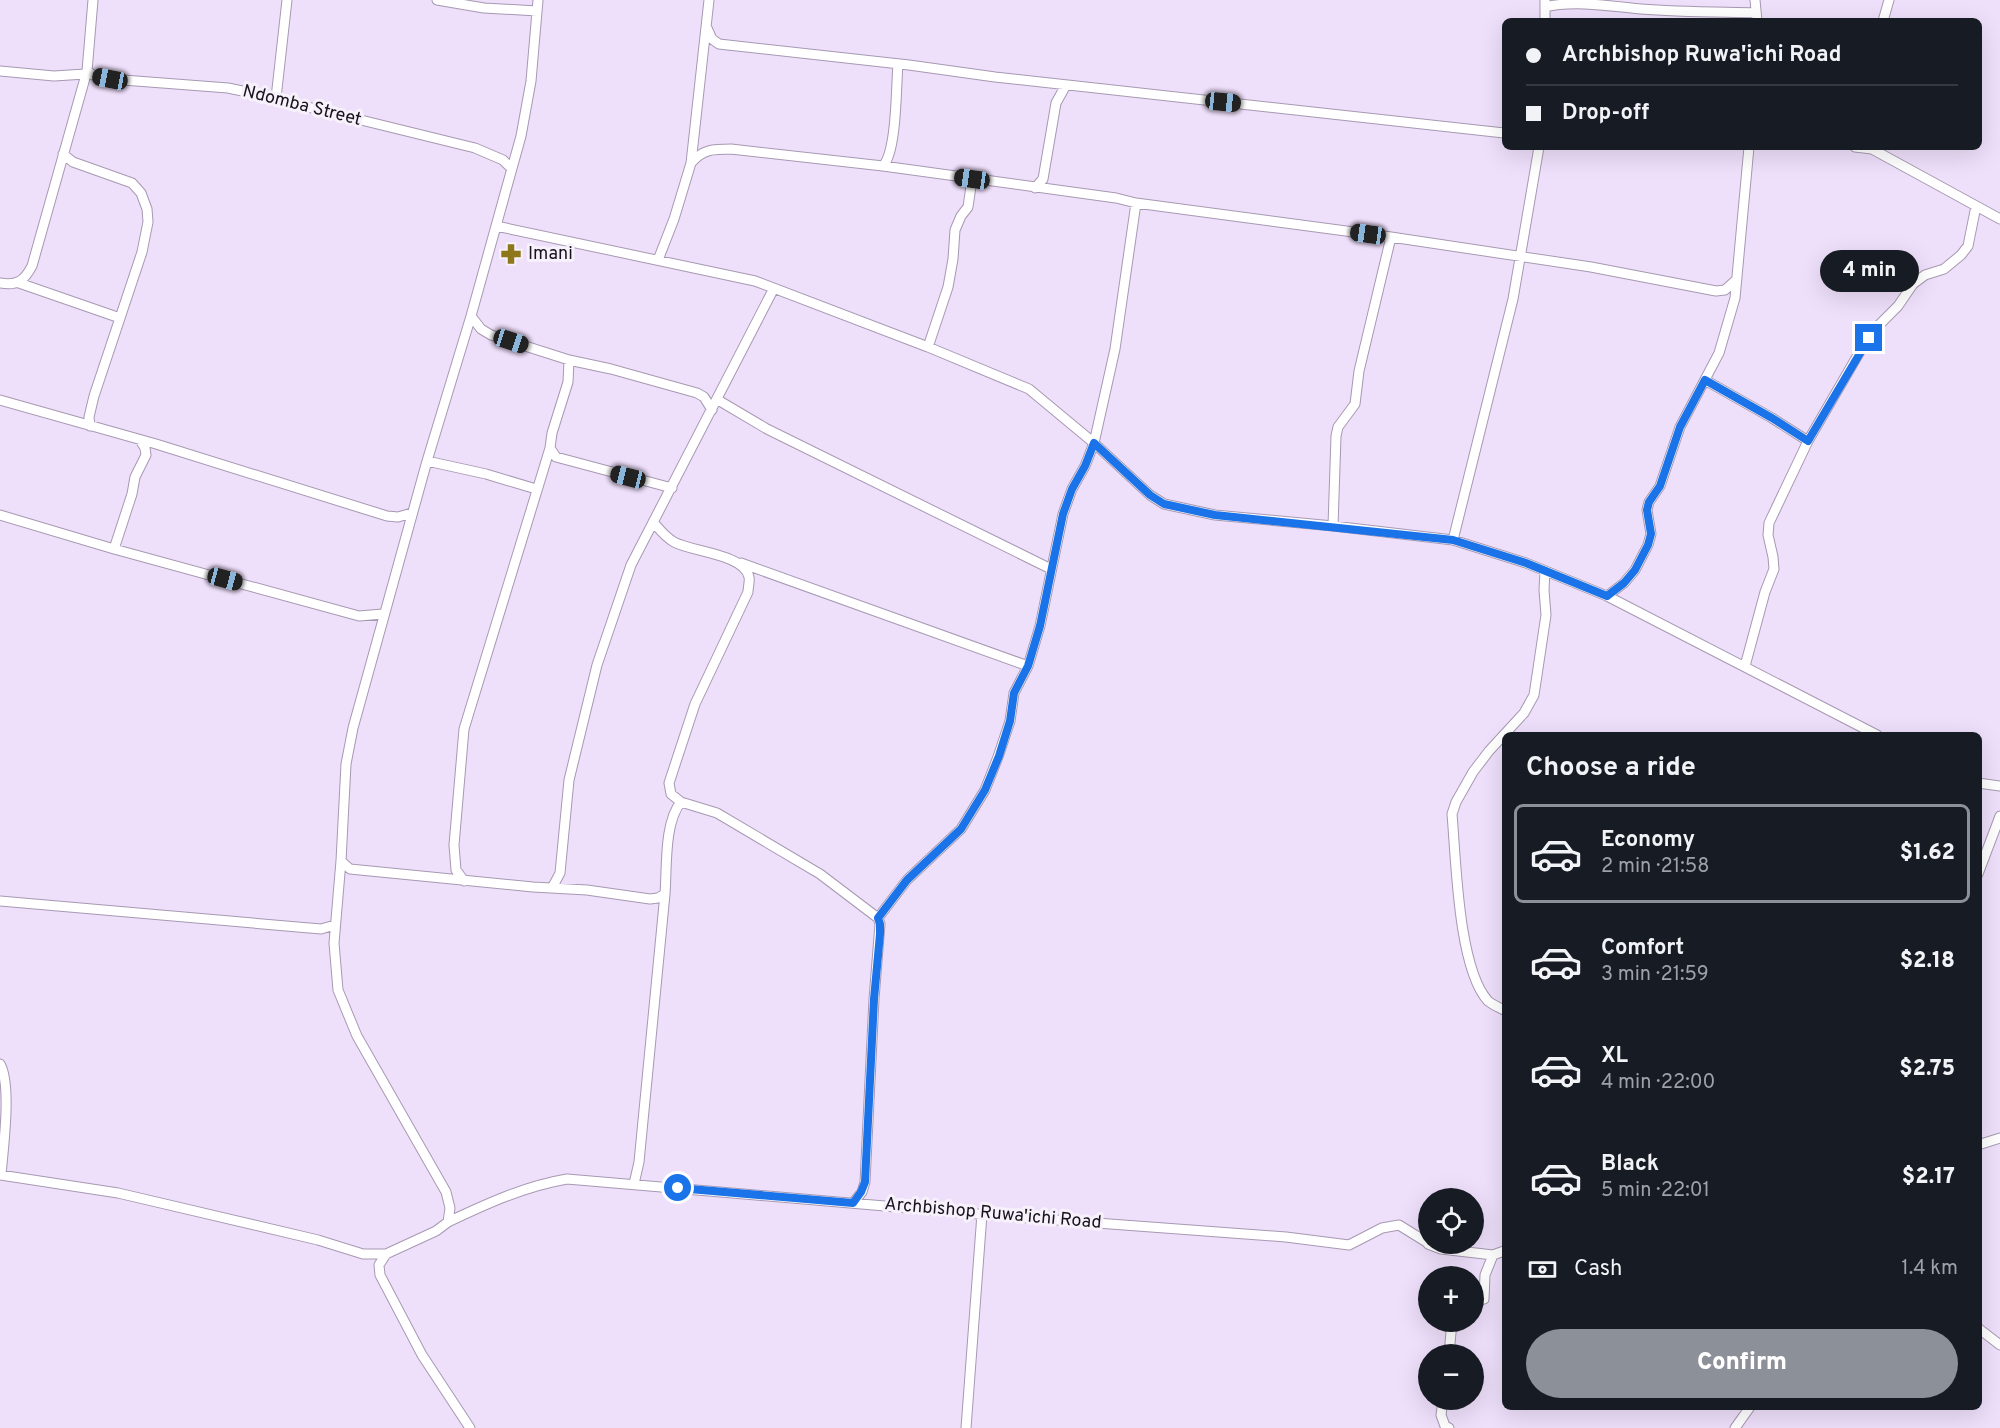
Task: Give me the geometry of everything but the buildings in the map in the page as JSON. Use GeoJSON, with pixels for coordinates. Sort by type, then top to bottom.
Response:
{"type":"FeatureCollection","features":[{"type":"Feature","properties":{"kind":"street"},"geometry":{"type":"LineString","coordinates":[[19,283],[32,267],[86,73],[93,0]]}},
{"type":"Feature","properties":{"kind":"street"},"geometry":{"type":"LineString","coordinates":[[276,98],[287,0]]}},
{"type":"Feature","properties":{"kind":"street"},"geometry":{"type":"LineString","coordinates":[[437,0],[484,8],[537,11]]}},
{"type":"Feature","properties":{"kind":"street"},"geometry":{"type":"LineString","coordinates":[[448,1222],[450,1208],[446,1192],[357,1036],[338,990],[334,943],[346,764],[383,614],[471,316],[521,136],[531,81],[538,0]]}},
{"type":"Feature","properties":{"kind":"street"},"geometry":{"type":"LineString","coordinates":[[658,260],[674,219],[691,163],[709,0]]}},
{"type":"Feature","properties":{"kind":"street"},"geometry":{"type":"LineString","coordinates":[[1545,4],[1582,2],[1641,9],[1756,17],[1755,0]]}},
{"type":"Feature","properties":{"kind":"street"},"geometry":{"type":"LineString","coordinates":[[1884,18],[1889,0]]}},
{"type":"Feature","properties":{"kind":"street"},"geometry":{"type":"LineString","coordinates":[[707,28],[712,39],[719,44],[1502,133]]}},
{"type":"Feature","properties":{"kind":"street"},"geometry":{"type":"LineString","coordinates":[[704,53],[719,44]]}},
{"type":"Feature","properties":{"kind":"street"},"geometry":{"type":"LineString","coordinates":[[883,166],[887,161],[893,133],[898,64]]}},
{"type":"Feature","properties":{"kind":"street"},"geometry":{"type":"LineString","coordinates":[[0,71],[54,76],[86,73]]}},
{"type":"Feature","properties":{"kind":"street","name":"Ndomba Street"},"geometry":{"type":"LineString","coordinates":[[86,73],[110,79],[228,88],[276,98],[475,148],[503,160],[511,168]]}},
{"type":"Feature","properties":{"kind":"street"},"geometry":{"type":"LineString","coordinates":[[1035,188],[1043,179],[1056,103],[1066,85]]}},
{"type":"Feature","properties":{"kind":"street"},"geometry":{"type":"LineString","coordinates":[[696,131],[708,150]]}},
{"type":"Feature","properties":{"kind":"street"},"geometry":{"type":"LineString","coordinates":[[691,163],[697,155],[708,150],[731,149],[883,166],[1391,237],[1592,267],[1716,291],[1725,290],[1737,279]]}},
{"type":"Feature","properties":{"kind":"street"},"geometry":{"type":"LineString","coordinates":[[1453,540],[1513,299],[1538,150]]}},
{"type":"Feature","properties":{"kind":"street"},"geometry":{"type":"LineString","coordinates":[[1607,596],[1624,583],[1635,570],[1648,545],[1651,534],[1647,510],[1649,502],[1660,486],[1680,427],[1719,353],[1736,298],[1749,150]]}},
{"type":"Feature","properties":{"kind":"street"},"geometry":{"type":"LineString","coordinates":[[1877,150],[2000,219]]}},
{"type":"Feature","properties":{"kind":"street"},"geometry":{"type":"LineString","coordinates":[[63,154],[73,162],[132,183],[141,193],[147,209],[148,222],[142,252],[94,396],[89,417],[90,426]]}},
{"type":"Feature","properties":{"kind":"street"},"geometry":{"type":"LineString","coordinates":[[928,347],[948,286],[955,230],[968,207],[972,179]]}},
{"type":"Feature","properties":{"kind":"street"},"geometry":{"type":"LineString","coordinates":[[878,918],[907,880],[961,829],[985,790],[999,756],[1010,721],[1014,693],[1028,666],[1040,626],[1063,514],[1094,443],[1115,349],[1136,203]]}},
{"type":"Feature","properties":{"kind":"street"},"geometry":{"type":"LineString","coordinates":[[1745,666],[1765,592],[1774,569],[1768,535],[1769,523],[1808,441],[1862,348],[1877,327],[1898,306],[1913,284],[1925,275],[1944,269],[1968,246],[1976,206]]}},
{"type":"Feature","properties":{"kind":"street"},"geometry":{"type":"LineString","coordinates":[[496,226],[755,281],[773,290],[928,347],[1029,389],[1094,443],[1150,495],[1164,504],[1215,515],[1453,540],[1526,563],[1607,596],[1871,732]]}},
{"type":"Feature","properties":{"kind":"street"},"geometry":{"type":"LineString","coordinates":[[1333,526],[1336,436],[1338,427],[1354,404],[1359,372],[1391,237]]}},
{"type":"Feature","properties":{"kind":"street"},"geometry":{"type":"LineString","coordinates":[[0,283],[19,283],[120,318]]}},
{"type":"Feature","properties":{"kind":"street"},"geometry":{"type":"LineString","coordinates":[[552,888],[560,873],[569,780],[597,665],[631,565],[773,290]]}},
{"type":"Feature","properties":{"kind":"street"},"geometry":{"type":"LineString","coordinates":[[471,316],[481,328],[491,335],[569,360],[697,393],[704,397],[712,410]]}},
{"type":"Feature","properties":{"kind":"street"},"geometry":{"type":"LineString","coordinates":[[464,881],[456,870],[454,844],[464,729],[550,448],[552,433],[568,382],[569,360]]}},
{"type":"Feature","properties":{"kind":"street"},"geometry":{"type":"LineString","coordinates":[[1705,380],[1808,441]]}},
{"type":"Feature","properties":{"kind":"street"},"geometry":{"type":"LineString","coordinates":[[0,400],[140,440],[387,516],[398,517],[412,513]]}},
{"type":"Feature","properties":{"kind":"street"},"geometry":{"type":"LineString","coordinates":[[718,400],[767,429],[1051,569]]}},
{"type":"Feature","properties":{"kind":"street"},"geometry":{"type":"LineString","coordinates":[[114,549],[132,494],[135,477],[146,455],[140,440]]}},
{"type":"Feature","properties":{"kind":"street"},"geometry":{"type":"LineString","coordinates":[[550,448],[556,457],[563,460],[672,488]]}},
{"type":"Feature","properties":{"kind":"street"},"geometry":{"type":"LineString","coordinates":[[427,461],[486,474],[536,489]]}},
{"type":"Feature","properties":{"kind":"street"},"geometry":{"type":"LineString","coordinates":[[0,514],[114,549],[359,616],[383,614]]}},
{"type":"Feature","properties":{"kind":"street"},"geometry":{"type":"LineString","coordinates":[[653,522],[665,536],[676,543],[736,561],[1028,666]]}},
{"type":"Feature","properties":{"kind":"street"},"geometry":{"type":"LineString","coordinates":[[736,561],[745,568],[749,578],[748,592],[695,704],[669,783],[671,794],[681,802],[717,813],[820,874],[878,918],[880,934],[874,999],[865,1182],[853,1203]]}},
{"type":"Feature","properties":{"kind":"street"},"geometry":{"type":"LineString","coordinates":[[1506,732],[1524,713],[1534,695],[1546,615],[1545,571]]}},
{"type":"Feature","properties":{"kind":"street"},"geometry":{"type":"LineString","coordinates":[[1502,737],[1473,772],[1452,814],[1466,948],[1478,984],[1487,999],[1502,1009]]}},
{"type":"Feature","properties":{"kind":"street"},"geometry":{"type":"LineString","coordinates":[[1982,784],[2000,786]]}},
{"type":"Feature","properties":{"kind":"street"},"geometry":{"type":"LineString","coordinates":[[634,1184],[639,1162],[670,823],[675,808],[681,802]]}},
{"type":"Feature","properties":{"kind":"street"},"geometry":{"type":"LineString","coordinates":[[1982,863],[2000,816]]}},
{"type":"Feature","properties":{"kind":"street"},"geometry":{"type":"LineString","coordinates":[[341,861],[350,869],[464,881],[586,890],[650,899],[665,894]]}},
{"type":"Feature","properties":{"kind":"street"},"geometry":{"type":"LineString","coordinates":[[0,901],[321,929],[335,925]]}},
{"type":"Feature","properties":{"kind":"street"},"geometry":{"type":"LineString","coordinates":[[0,1064],[5,1077],[0,1175],[149,1200],[318,1240],[363,1254],[386,1254]]}},
{"type":"Feature","properties":{"kind":"street"},"geometry":{"type":"LineString","coordinates":[[1982,1144],[2000,1138]]}},
{"type":"Feature","properties":{"kind":"street","name":"Archbishop Ruwa'ichi Road"},"geometry":{"type":"LineString","coordinates":[[386,1254],[496,1200],[546,1183],[567,1179],[1286,1237],[1349,1245],[1382,1228],[1399,1225],[1418,1237]]}},
{"type":"Feature","properties":{"kind":"street"},"geometry":{"type":"LineString","coordinates":[[966,1428],[982,1214]]}},
{"type":"Feature","properties":{"kind":"street"},"geometry":{"type":"LineString","coordinates":[[1484,1299],[1485,1275],[1493,1255],[1502,1252]]}},
{"type":"Feature","properties":{"kind":"street"},"geometry":{"type":"LineString","coordinates":[[363,1254],[380,1275],[422,1355],[470,1428]]}},
{"type":"Feature","properties":{"kind":"street"},"geometry":{"type":"LineString","coordinates":[[380,1275],[379,1264],[386,1254]]}},
{"type":"Feature","properties":{"kind":"street","name":"Archbishop Ruwa'ichi Road"},"geometry":{"type":"LineString","coordinates":[[1484,1254],[1493,1255]]}},
{"type":"Feature","properties":{"kind":"street"},"geometry":{"type":"LineString","coordinates":[[1982,1331],[2000,1345]]}},
{"type":"Feature","properties":{"kind":"street"},"geometry":{"type":"LineString","coordinates":[[1442,1410],[1445,1426],[1449,1428]]}},
{"type":"Feature","properties":{"kind":"street"},"geometry":{"type":"LineString","coordinates":[[1735,1428],[1748,1410]]}},
{"type":"Feature","properties":{"kind":"place","name":"Imani"},"geometry":{"type":"Point","coordinates":[511,254]}},
{"type":"Feature","properties":{"kind":"route"},"geometry":{"type":"LineString","coordinates":[[678,1188],[853,1203],[861,1192],[865,1182],[874,999],[880,934],[878,918],[907,880],[961,829],[985,790],[1010,721],[1014,693],[1028,666],[1040,626],[1063,514],[1094,443],[1150,495],[1164,504],[1215,515],[1453,540],[1526,563],[1607,596],[1624,583],[1635,570],[1648,545],[1651,534],[1647,510],[1649,502],[1660,486],[1680,427],[1705,380],[1808,441],[1869,338]]}}]}
